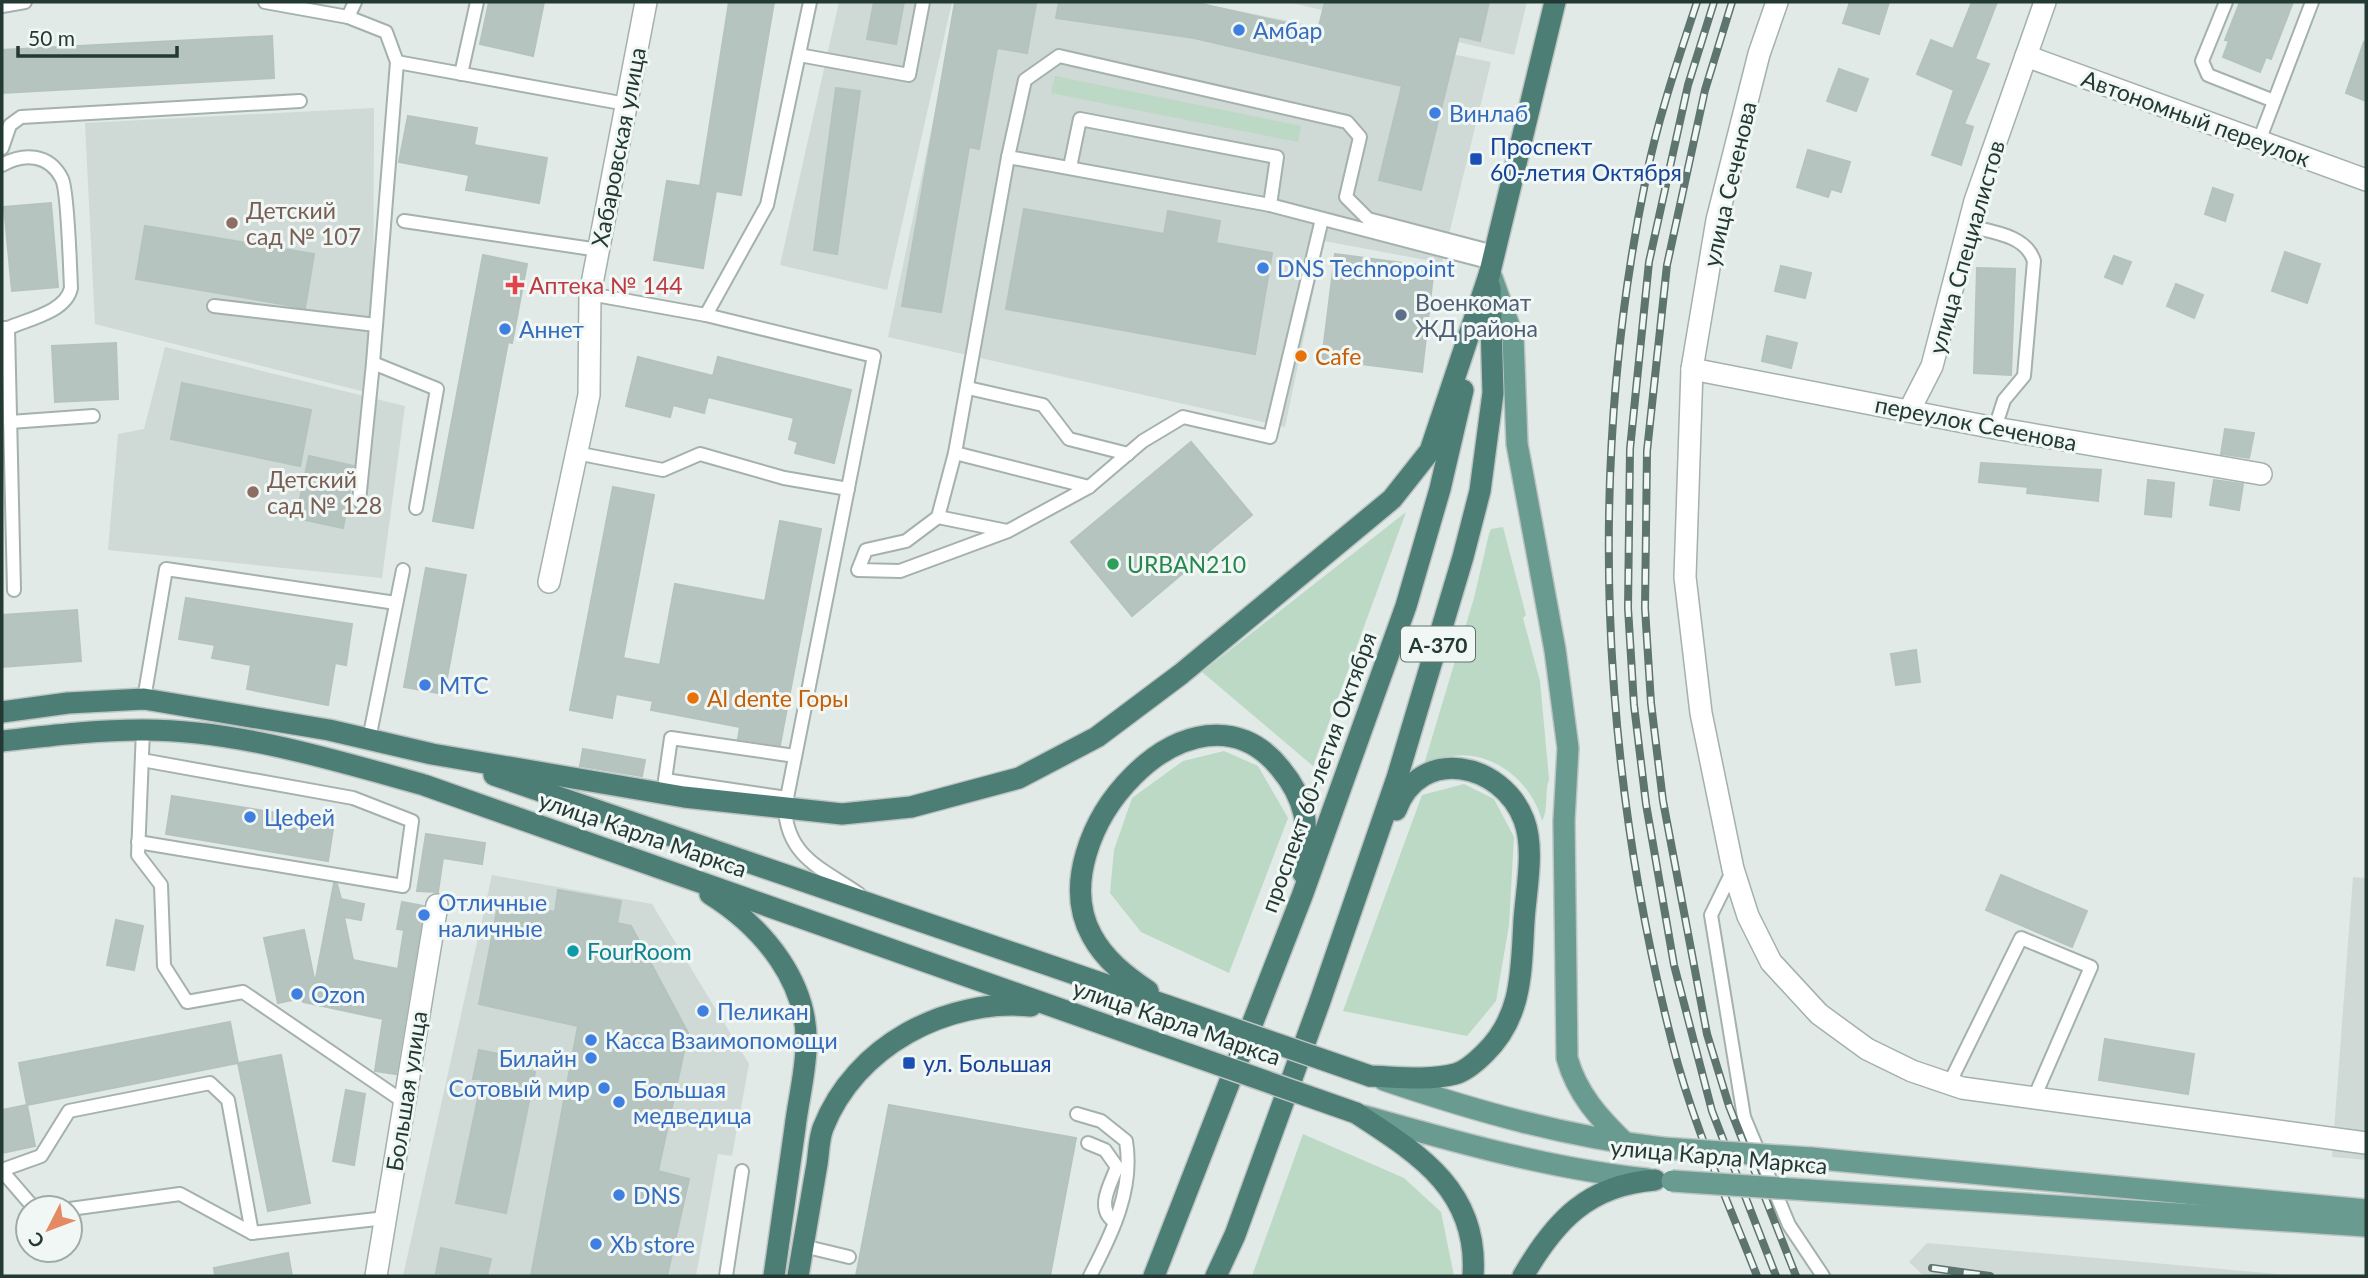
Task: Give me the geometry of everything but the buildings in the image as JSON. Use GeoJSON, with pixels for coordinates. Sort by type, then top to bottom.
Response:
{"type":"FeatureCollection","features":[{"type":"Feature","properties":{"kind":"highway","name":"проспект 60-летия Октября"},"geometry":{"type":"LineString","coordinates":[[1154,1276],[1302,896],[1406,606],[1440,489],[1555,2]]}},
{"type":"Feature","properties":{"kind":"highway","name":"проспект 60-летия Октября"},"geometry":{"type":"LineString","coordinates":[[1217,1276],[1235,1235],[1319,1004],[1396,778],[1446,618],[1480,491],[1493,393],[1492,262]]}},
{"type":"Feature","properties":{"kind":"highway"},"geometry":{"type":"LineString","coordinates":[[2,712],[68,703],[144,699],[369,739],[432,754],[684,797],[786,803],[842,814],[911,807],[1019,778],[1097,737],[1181,674],[1392,499],[1430,451],[1492,262]]}},
{"type":"Feature","properties":{"kind":"highway","name":"улица Карла Маркса"},"geometry":{"type":"LineString","coordinates":[[2,741],[143,730],[231,739],[313,754],[424,785],[1356,1113]]}},
{"type":"Feature","properties":{"kind":"highway"},"geometry":{"type":"LineString","coordinates":[[1168,1006],[1119,971],[1091,935],[1082,905],[1085,861],[1092,836],[1105,809],[1127,781],[1155,758],[1187,740],[1213,733],[1240,737],[1269,754],[1292,783],[1305,816],[1302,896]]}},
{"type":"Feature","properties":{"kind":"highway"},"geometry":{"type":"LineString","coordinates":[[432,754],[1370,1076],[1423,1078],[1456,1073],[1478,1060],[1497,1042],[1512,1018],[1520,992],[1528,853],[1525,822],[1511,796],[1494,780],[1476,771],[1457,768],[1436,771],[1418,779],[1403,793],[1319,1004]]}},
{"type":"Feature","properties":{"kind":"highway"},"geometry":{"type":"LineString","coordinates":[[671,872],[726,904],[765,940],[791,977],[803,1008],[807,1049],[774,1276]]}},
{"type":"Feature","properties":{"kind":"highway"},"geometry":{"type":"LineString","coordinates":[[798,1276],[823,1129],[854,1080],[883,1050],[916,1027],[958,1012],[1012,1004],[1068,1011]]}},
{"type":"Feature","properties":{"kind":"highway"},"geometry":{"type":"LineString","coordinates":[[1356,1113],[1428,1163],[1452,1190],[1466,1219],[1474,1262],[1473,1276]]}},
{"type":"Feature","properties":{"kind":"highway"},"geometry":{"type":"LineString","coordinates":[[1523,1276],[1545,1239],[1572,1211],[1620,1184],[1663,1180]]}},
{"type":"Feature","properties":{"kind":"main road"},"geometry":{"type":"LineString","coordinates":[[1492,262],[1513,337],[1517,444],[1555,650],[1568,748],[1564,821],[1567,1058],[1573,1080],[1596,1116],[1626,1144]]}},
{"type":"Feature","properties":{"kind":"main road","name":"улица Карла Маркса"},"geometry":{"type":"LineString","coordinates":[[1370,1076],[1466,1108],[1626,1144],[1811,1158],[2366,1210]]}},
{"type":"Feature","properties":{"kind":"main road","name":"улица Карла Маркса"},"geometry":{"type":"LineString","coordinates":[[1356,1113],[1456,1142],[1558,1166],[1663,1180],[2366,1226]]}},
{"type":"Feature","properties":{"kind":"street","name":"Хабаровская улица"},"geometry":{"type":"LineString","coordinates":[[549,582],[589,395],[590,294],[646,2]]}},
{"type":"Feature","properties":{"kind":"street","name":"улица Сеченова"},"geometry":{"type":"LineString","coordinates":[[1777,2],[1759,54],[1717,220],[1692,369],[1685,577],[1701,713],[1733,869],[1748,916],[1770,962],[1819,1014],[1867,1049],[1949,1084],[2366,1143]]}},
{"type":"Feature","properties":{"kind":"street","name":"улица Специалистов"},"geometry":{"type":"LineString","coordinates":[[1909,411],[1933,366],[1968,226],[2045,2]]}},
{"type":"Feature","properties":{"kind":"street","name":"Автономный переулок"},"geometry":{"type":"LineString","coordinates":[[2026,56],[2366,180]]}},
{"type":"Feature","properties":{"kind":"street","name":"переулок Сеченова"},"geometry":{"type":"LineString","coordinates":[[1692,369],[1995,428],[2261,474]]}},
{"type":"Feature","properties":{"kind":"street","name":"Большая улица"},"geometry":{"type":"LineString","coordinates":[[376,1276],[437,905]]}},
{"type":"Feature","properties":{"kind":"lane"},"geometry":{"type":"LineString","coordinates":[[2,6],[25,2]]}},
{"type":"Feature","properties":{"kind":"lane"},"geometry":{"type":"LineString","coordinates":[[265,2],[348,17],[386,32],[397,62],[359,501]]}},
{"type":"Feature","properties":{"kind":"lane"},"geometry":{"type":"LineString","coordinates":[[348,17],[355,2]]}},
{"type":"Feature","properties":{"kind":"lane"},"geometry":{"type":"LineString","coordinates":[[461,74],[477,2]]}},
{"type":"Feature","properties":{"kind":"lane"},"geometry":{"type":"LineString","coordinates":[[706,315],[767,205],[810,2]]}},
{"type":"Feature","properties":{"kind":"lane"},"geometry":{"type":"LineString","coordinates":[[799,55],[909,75],[923,2]]}},
{"type":"Feature","properties":{"kind":"lane"},"geometry":{"type":"LineString","coordinates":[[2226,2],[2202,61],[2202,68],[2208,75],[2274,101]]}},
{"type":"Feature","properties":{"kind":"lane"},"geometry":{"type":"LineString","coordinates":[[2259,141],[2312,2]]}},
{"type":"Feature","properties":{"kind":"lane"},"geometry":{"type":"LineString","coordinates":[[1322,219],[1270,437],[1183,417],[1128,454],[1089,487],[1008,531],[900,571],[858,570],[866,550],[906,541],[939,517],[968,388],[1008,157],[1025,80],[1059,57],[1347,122],[1360,137],[1346,197],[1368,219],[1492,262]]}},
{"type":"Feature","properties":{"kind":"lane"},"geometry":{"type":"LineString","coordinates":[[397,62],[626,104]]}},
{"type":"Feature","properties":{"kind":"lane"},"geometry":{"type":"LineString","coordinates":[[2,148],[10,125],[21,117],[300,101]]}},
{"type":"Feature","properties":{"kind":"lane"},"geometry":{"type":"LineString","coordinates":[[1070,167],[1080,119],[1093,121],[1277,157],[1270,205]]}},
{"type":"Feature","properties":{"kind":"lane"},"geometry":{"type":"LineString","coordinates":[[2,165],[17,157],[30,156],[44,160],[63,180],[71,288],[69,296],[60,306],[5,328],[10,422],[13,590]]}},
{"type":"Feature","properties":{"kind":"lane"},"geometry":{"type":"LineString","coordinates":[[1008,157],[1270,205],[1492,262]]}},
{"type":"Feature","properties":{"kind":"lane"},"geometry":{"type":"LineString","coordinates":[[404,221],[598,250]]}},
{"type":"Feature","properties":{"kind":"lane"},"geometry":{"type":"LineString","coordinates":[[1968,226],[2022,243],[2032,252],[2034,261],[2024,376],[2004,400],[1995,428]]}},
{"type":"Feature","properties":{"kind":"lane"},"geometry":{"type":"LineString","coordinates":[[590,294],[706,315],[874,356],[786,803],[786,829],[800,853],[876,906]]}},
{"type":"Feature","properties":{"kind":"lane"},"geometry":{"type":"LineString","coordinates":[[214,306],[376,325]]}},
{"type":"Feature","properties":{"kind":"lane"},"geometry":{"type":"LineString","coordinates":[[373,363],[437,389],[416,508]]}},
{"type":"Feature","properties":{"kind":"lane"},"geometry":{"type":"LineString","coordinates":[[968,388],[1043,405],[1069,439],[1128,454]]}},
{"type":"Feature","properties":{"kind":"lane"},"geometry":{"type":"LineString","coordinates":[[10,422],[93,416]]}},
{"type":"Feature","properties":{"kind":"lane"},"geometry":{"type":"LineString","coordinates":[[576,453],[663,470],[701,454],[784,478],[848,489]]}},
{"type":"Feature","properties":{"kind":"lane"},"geometry":{"type":"LineString","coordinates":[[955,453],[1089,487]]}},
{"type":"Feature","properties":{"kind":"lane"},"geometry":{"type":"LineString","coordinates":[[939,517],[1008,531]]}},
{"type":"Feature","properties":{"kind":"lane"},"geometry":{"type":"LineString","coordinates":[[144,699],[166,569],[396,603]]}},
{"type":"Feature","properties":{"kind":"lane"},"geometry":{"type":"LineString","coordinates":[[369,739],[403,570]]}},
{"type":"Feature","properties":{"kind":"lane"},"geometry":{"type":"LineString","coordinates":[[143,730],[138,855],[161,885],[164,966],[187,1002],[243,992],[404,1102]]}},
{"type":"Feature","properties":{"kind":"lane"},"geometry":{"type":"LineString","coordinates":[[786,803],[665,780],[671,738],[795,756]]}},
{"type":"Feature","properties":{"kind":"lane"},"geometry":{"type":"LineString","coordinates":[[138,842],[403,886],[412,821],[353,798],[142,760]]}},
{"type":"Feature","properties":{"kind":"lane"},"geometry":{"type":"LineString","coordinates":[[1733,869],[1711,915],[1744,1117],[1788,1225],[1823,1276]]}},
{"type":"Feature","properties":{"kind":"lane"},"geometry":{"type":"LineString","coordinates":[[1949,1084],[2021,938],[2091,967],[2034,1098]]}},
{"type":"Feature","properties":{"kind":"lane"},"geometry":{"type":"LineString","coordinates":[[22,1194],[2,1170],[41,1156],[69,1111],[209,1083],[228,1100],[252,1234]]}},
{"type":"Feature","properties":{"kind":"lane"},"geometry":{"type":"LineString","coordinates":[[1077,1114],[1101,1121],[1126,1141],[1130,1163],[1128,1183],[1115,1222],[1090,1276]]}},
{"type":"Feature","properties":{"kind":"lane"},"geometry":{"type":"LineString","coordinates":[[1088,1143],[1105,1150],[1117,1167],[1103,1207],[1107,1217],[1115,1222]]}},
{"type":"Feature","properties":{"kind":"lane"},"geometry":{"type":"LineString","coordinates":[[726,1276],[742,1171]]}},
{"type":"Feature","properties":{"kind":"lane"},"geometry":{"type":"LineString","coordinates":[[84,1207],[180,1194],[252,1234],[386,1218]]}},
{"type":"Feature","properties":{"kind":"lane"},"geometry":{"type":"LineString","coordinates":[[803,1246],[849,1257]]}},
{"type":"Feature","properties":{"kind":"shaded area"},"geometry":{"type":"Polygon","coordinates":[[[839,2],[952,2],[887,290],[780,265],[839,2]]]}},
{"type":"Feature","properties":{"kind":"shaded area"},"geometry":{"type":"Polygon","coordinates":[[[958,2],[1194,2],[1491,62],[1442,263],[1324,241],[1285,427],[888,337],[958,2]]]}},
{"type":"Feature","properties":{"kind":"shaded area"},"geometry":{"type":"Polygon","coordinates":[[[1288,2],[1527,2],[1514,55],[1288,2]]]}},
{"type":"Feature","properties":{"kind":"shaded area","name":"Детский сад № 107"},"geometry":{"type":"Polygon","coordinates":[[[374,108],[373,394],[95,324],[85,123],[374,108]]]}},
{"type":"Feature","properties":{"kind":"shaded area","name":"Детский сад № 128"},"geometry":{"type":"Polygon","coordinates":[[[165,347],[405,406],[382,578],[108,550],[118,434],[144,429],[165,347]]]}},
{"type":"Feature","properties":{"kind":"shaded area"},"geometry":{"type":"Polygon","coordinates":[[[492,875],[652,904],[749,1064],[732,1156],[718,1154],[696,1276],[403,1276],[492,875]]]}},
{"type":"Feature","properties":{"kind":"shaded area"},"geometry":{"type":"Polygon","coordinates":[[[2353,877],[2366,878],[2366,1160],[2332,1157],[2353,877]]]}},
{"type":"Feature","properties":{"kind":"shaded area"},"geometry":{"type":"Polygon","coordinates":[[[1927,1243],[2300,1276],[1924,1276],[1909,1262],[1927,1243]]]}},
{"type":"Feature","properties":{"kind":"green space"},"geometry":{"type":"Polygon","coordinates":[[[1055,76],[1301,126],[1298,142],[1051,93],[1055,76]]]}},
{"type":"Feature","properties":{"kind":"green space"},"geometry":{"type":"Polygon","coordinates":[[[1406,512],[1313,766],[1202,672],[1406,512]]]}},
{"type":"Feature","properties":{"kind":"green space"},"geometry":{"type":"Polygon","coordinates":[[[1503,527],[1540,681],[1549,779],[1542,821],[1536,804],[1526,789],[1499,765],[1465,755],[1447,757],[1429,764],[1425,761],[1474,598],[1489,534],[1491,529],[1503,527]]]}},
{"type":"Feature","properties":{"kind":"green space"},"geometry":{"type":"Polygon","coordinates":[[[1224,751],[1258,766],[1288,818],[1229,973],[1141,932],[1110,893],[1114,850],[1132,798],[1183,761],[1224,751]]]}},
{"type":"Feature","properties":{"kind":"green space"},"geometry":{"type":"Polygon","coordinates":[[[1464,784],[1494,799],[1514,837],[1509,925],[1496,1001],[1467,1036],[1343,1011],[1422,795],[1464,784]]]}},
{"type":"Feature","properties":{"kind":"green space"},"geometry":{"type":"Polygon","coordinates":[[[1303,1134],[1404,1178],[1441,1212],[1454,1276],[1252,1276],[1303,1134]]]}},
{"type":"Feature","properties":{"kind":"railway"},"geometry":{"type":"LineString","coordinates":[[1697,2],[1651,156],[1627,285],[1615,394],[1609,502],[1610,611],[1617,720],[1629,828],[1648,936],[1680,1072],[1757,1276]]}},
{"type":"Feature","properties":{"kind":"railway"},"geometry":{"type":"LineString","coordinates":[[1714,2],[1688,85],[1649,262],[1630,449],[1628,608],[1634,705],[1646,804],[1674,965],[1712,1111],[1776,1276]]}},
{"type":"Feature","properties":{"kind":"railway"},"geometry":{"type":"LineString","coordinates":[[1732,2],[1705,90],[1667,265],[1647,451],[1645,608],[1651,703],[1663,801],[1707,1034],[1729,1106],[1796,1276]]}},
{"type":"Feature","properties":{"kind":"railway"},"geometry":{"type":"LineString","coordinates":[[1932,1268],[1990,1276]]}},
{"type":"Feature","properties":{"kind":"place","name":"Амбар"},"geometry":{"type":"Point","coordinates":[1239,30]}},
{"type":"Feature","properties":{"kind":"place","name":"Винлаб"},"geometry":{"type":"Point","coordinates":[1435,113]}},
{"type":"Feature","properties":{"kind":"place","name":"Проспект 60-летия Октября"},"geometry":{"type":"Point","coordinates":[1476,159]}},
{"type":"Feature","properties":{"kind":"place","name":"Детский сад № 107"},"geometry":{"type":"Point","coordinates":[232,223]}},
{"type":"Feature","properties":{"kind":"place","name":"DNS Technopoint"},"geometry":{"type":"Point","coordinates":[1263,268]}},
{"type":"Feature","properties":{"kind":"place","name":"Аптека № 144"},"geometry":{"type":"Point","coordinates":[515,285]}},
{"type":"Feature","properties":{"kind":"place","name":"Военкомат ЖД района"},"geometry":{"type":"Point","coordinates":[1401,315]}},
{"type":"Feature","properties":{"kind":"place","name":"Аннет"},"geometry":{"type":"Point","coordinates":[505,329]}},
{"type":"Feature","properties":{"kind":"place","name":"Cafe"},"geometry":{"type":"Point","coordinates":[1301,356]}},
{"type":"Feature","properties":{"kind":"place","name":"Детский сад № 128"},"geometry":{"type":"Point","coordinates":[253,492]}},
{"type":"Feature","properties":{"kind":"place","name":"URBAN210"},"geometry":{"type":"Point","coordinates":[1113,564]}},
{"type":"Feature","properties":{"kind":"place","name":"МТС"},"geometry":{"type":"Point","coordinates":[425,685]}},
{"type":"Feature","properties":{"kind":"place","name":"Al dente Горы"},"geometry":{"type":"Point","coordinates":[693,698]}},
{"type":"Feature","properties":{"kind":"place","name":"Цефей"},"geometry":{"type":"Point","coordinates":[250,817]}},
{"type":"Feature","properties":{"kind":"place","name":"Отличные наличные"},"geometry":{"type":"Point","coordinates":[424,915]}},
{"type":"Feature","properties":{"kind":"place","name":"FourRoom"},"geometry":{"type":"Point","coordinates":[573,951]}},
{"type":"Feature","properties":{"kind":"place","name":"Ozon"},"geometry":{"type":"Point","coordinates":[297,994]}},
{"type":"Feature","properties":{"kind":"place","name":"Пеликан"},"geometry":{"type":"Point","coordinates":[703,1011]}},
{"type":"Feature","properties":{"kind":"place","name":"Касса Взаимопомощи"},"geometry":{"type":"Point","coordinates":[591,1040]}},
{"type":"Feature","properties":{"kind":"place","name":"Билайн"},"geometry":{"type":"Point","coordinates":[591,1058]}},
{"type":"Feature","properties":{"kind":"place","name":"ул. Большая"},"geometry":{"type":"Point","coordinates":[909,1063]}},
{"type":"Feature","properties":{"kind":"place","name":"Сотовый мир"},"geometry":{"type":"Point","coordinates":[604,1088]}},
{"type":"Feature","properties":{"kind":"place","name":"Большая медведица"},"geometry":{"type":"Point","coordinates":[619,1102]}},
{"type":"Feature","properties":{"kind":"place","name":"DNS"},"geometry":{"type":"Point","coordinates":[619,1195]}},
{"type":"Feature","properties":{"kind":"place","name":"Xb store"},"geometry":{"type":"Point","coordinates":[596,1244]}}]}
